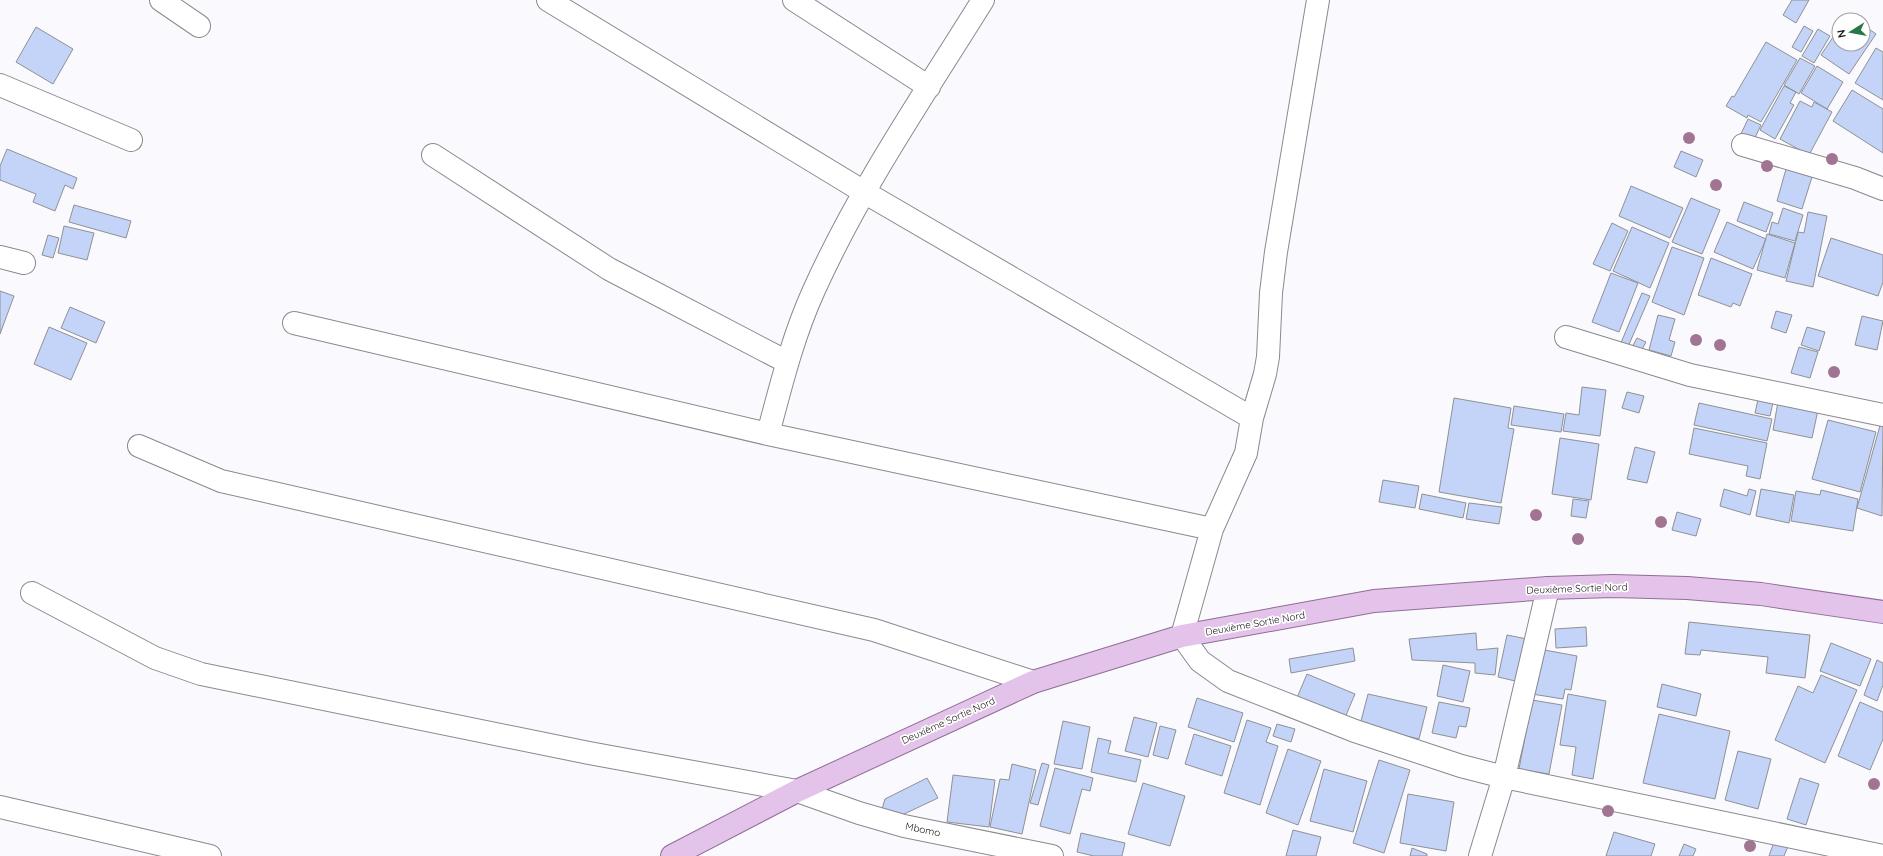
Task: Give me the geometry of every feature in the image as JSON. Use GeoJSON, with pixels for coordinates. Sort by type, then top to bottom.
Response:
{"type":"FeatureCollection","features":[{"type":"Feature","properties":{"kind":"main road","name":"Deuxième Sortie Nord"},"geometry":{"type":"LineString","coordinates":[[672,856],[797,791],[1033,682],[1182,636],[1374,601],[1548,588],[1613,586],[1686,588],[1761,594],[1883,612]]}},
{"type":"Feature","properties":{"kind":"street"},"geometry":{"type":"LineString","coordinates":[[161,0],[199,26]]}},
{"type":"Feature","properties":{"kind":"street"},"geometry":{"type":"LineString","coordinates":[[548,0],[864,192],[1252,418]]}},
{"type":"Feature","properties":{"kind":"street"},"geometry":{"type":"LineString","coordinates":[[794,0],[929,87]]}},
{"type":"Feature","properties":{"kind":"street"},"geometry":{"type":"LineString","coordinates":[[768,434],[787,362],[814,290],[864,192],[983,0]]}},
{"type":"Feature","properties":{"kind":"street"},"geometry":{"type":"LineString","coordinates":[[1318,0],[1275,259],[1266,368],[1252,418],[1246,453],[1212,529],[1182,636],[1200,661],[1228,681],[1355,731],[1461,766],[1504,777],[1883,856]]}},
{"type":"Feature","properties":{"kind":"street"},"geometry":{"type":"LineString","coordinates":[[0,85],[131,140]]}},
{"type":"Feature","properties":{"kind":"street"},"geometry":{"type":"LineString","coordinates":[[1743,145],[1855,178],[1883,188]]}},
{"type":"Feature","properties":{"kind":"street"},"geometry":{"type":"LineString","coordinates":[[432,155],[609,269],[787,362]]}},
{"type":"Feature","properties":{"kind":"street"},"geometry":{"type":"LineString","coordinates":[[0,257],[24,263]]}},
{"type":"Feature","properties":{"kind":"street"},"geometry":{"type":"LineString","coordinates":[[294,323],[768,434],[1212,529]]}},
{"type":"Feature","properties":{"kind":"street"},"geometry":{"type":"LineString","coordinates":[[1566,337],[1690,375],[1883,415]]}},
{"type":"Feature","properties":{"kind":"street"},"geometry":{"type":"LineString","coordinates":[[139,446],[221,481],[874,630],[1033,682]]}},
{"type":"Feature","properties":{"kind":"street"},"geometry":{"type":"LineString","coordinates":[[1480,856],[1504,777],[1548,588]]}},
{"type":"Feature","properties":{"kind":"street","name":"Mbomo"},"geometry":{"type":"LineString","coordinates":[[32,593],[155,658],[201,674],[589,753],[797,791],[859,813],[904,826],[1052,856]]}},
{"type":"Feature","properties":{"kind":"street"},"geometry":{"type":"LineString","coordinates":[[0,807],[210,856]]}},
{"type":"Feature","properties":{"kind":"building"},"geometry":{"type":"Polygon","coordinates":[[[1792,0],[1809,0],[1796,23],[1783,15],[1792,0]]]}},
{"type":"Feature","properties":{"kind":"building"},"geometry":{"type":"Polygon","coordinates":[[[1804,26],[1813,31],[1801,52],[1792,47],[1804,26]]]}},
{"type":"Feature","properties":{"kind":"building"},"geometry":{"type":"Polygon","coordinates":[[[36,27],[73,49],[53,84],[16,62],[36,27]]]}},
{"type":"Feature","properties":{"kind":"building"},"geometry":{"type":"Polygon","coordinates":[[[1818,29],[1830,36],[1814,63],[1802,56],[1818,29]]]}},
{"type":"Feature","properties":{"kind":"building"},"geometry":{"type":"Polygon","coordinates":[[[1871,31],[1876,34],[1871,41],[1871,31]]]}},
{"type":"Feature","properties":{"kind":"building"},"geometry":{"type":"Polygon","coordinates":[[[1831,40],[1831,52],[1864,52],[1849,74],[1821,55],[1831,40]]]}},
{"type":"Feature","properties":{"kind":"building"},"geometry":{"type":"Polygon","coordinates":[[[1766,42],[1797,60],[1761,122],[1748,115],[1747,118],[1726,106],[1732,96],[1734,97],[1766,42]]]}},
{"type":"Feature","properties":{"kind":"building"},"geometry":{"type":"Polygon","coordinates":[[[1876,48],[1883,52],[1883,100],[1855,83],[1876,48]]]}},
{"type":"Feature","properties":{"kind":"building"},"geometry":{"type":"Polygon","coordinates":[[[1800,58],[1815,66],[1799,94],[1784,85],[1800,58]]]}},
{"type":"Feature","properties":{"kind":"building"},"geometry":{"type":"Polygon","coordinates":[[[1817,66],[1843,82],[1827,109],[1801,93],[1817,66]]]}},
{"type":"Feature","properties":{"kind":"building"},"geometry":{"type":"Polygon","coordinates":[[[1784,86],[1796,92],[1790,103],[1794,105],[1775,139],[1760,130],[1784,86]]]}},
{"type":"Feature","properties":{"kind":"building"},"geometry":{"type":"Polygon","coordinates":[[[1852,90],[1883,109],[1883,153],[1833,121],[1852,90]]]}},
{"type":"Feature","properties":{"kind":"building"},"geometry":{"type":"Polygon","coordinates":[[[1800,101],[1812,107],[1814,102],[1832,112],[1809,155],[1780,139],[1800,101]]]}},
{"type":"Feature","properties":{"kind":"building"},"geometry":{"type":"Polygon","coordinates":[[[1748,119],[1761,125],[1753,142],[1740,136],[1748,119]]]}},
{"type":"Feature","properties":{"kind":"building"},"geometry":{"type":"Polygon","coordinates":[[[7,149],[77,178],[73,189],[65,185],[55,211],[33,202],[36,194],[0,180],[0,166],[7,149]]]}},
{"type":"Feature","properties":{"kind":"building"},"geometry":{"type":"Polygon","coordinates":[[[1681,151],[1703,160],[1696,177],[1674,167],[1681,151]]]}},
{"type":"Feature","properties":{"kind":"building"},"geometry":{"type":"Polygon","coordinates":[[[1786,169],[1812,177],[1802,209],[1777,201],[1786,169]]]}},
{"type":"Feature","properties":{"kind":"building"},"geometry":{"type":"Polygon","coordinates":[[[1631,186],[1683,208],[1670,238],[1619,216],[1631,186]]]}},
{"type":"Feature","properties":{"kind":"building"},"geometry":{"type":"Polygon","coordinates":[[[1691,198],[1720,210],[1702,254],[1672,242],[1691,198]]]}},
{"type":"Feature","properties":{"kind":"building"},"geometry":{"type":"Polygon","coordinates":[[[1744,202],[1773,213],[1766,232],[1737,221],[1744,202]]]}},
{"type":"Feature","properties":{"kind":"building"},"geometry":{"type":"Polygon","coordinates":[[[74,205],[131,221],[126,238],[69,222],[74,205]]]}},
{"type":"Feature","properties":{"kind":"building"},"geometry":{"type":"Polygon","coordinates":[[[1783,208],[1803,215],[1795,241],[1769,234],[1772,222],[1778,224],[1783,208]]]}},
{"type":"Feature","properties":{"kind":"building"},"geometry":{"type":"Polygon","coordinates":[[[1808,212],[1827,216],[1813,287],[1786,281],[1798,232],[1804,233],[1808,212]]]}},
{"type":"Feature","properties":{"kind":"building"},"geometry":{"type":"Polygon","coordinates":[[[1727,222],[1766,239],[1753,269],[1714,252],[1727,222]]]}},
{"type":"Feature","properties":{"kind":"building"},"geometry":{"type":"Polygon","coordinates":[[[1612,223],[1628,231],[1610,271],[1593,264],[1612,223]]]}},
{"type":"Feature","properties":{"kind":"building"},"geometry":{"type":"Polygon","coordinates":[[[64,226],[94,233],[87,260],[58,253],[64,226]]]}},
{"type":"Feature","properties":{"kind":"building"},"geometry":{"type":"Polygon","coordinates":[[[1632,227],[1669,243],[1650,288],[1613,271],[1632,227]]]}},
{"type":"Feature","properties":{"kind":"building"},"geometry":{"type":"Polygon","coordinates":[[[1767,234],[1795,243],[1785,278],[1757,270],[1767,234]]]}},
{"type":"Feature","properties":{"kind":"building"},"geometry":{"type":"Polygon","coordinates":[[[48,235],[59,238],[53,258],[42,255],[48,235]]]}},
{"type":"Feature","properties":{"kind":"building"},"geometry":{"type":"Polygon","coordinates":[[[1831,238],[1883,255],[1883,282],[1878,296],[1818,276],[1831,238]]]}},
{"type":"Feature","properties":{"kind":"building"},"geometry":{"type":"Polygon","coordinates":[[[1672,247],[1704,258],[1684,315],[1652,302],[1672,247]]]}},
{"type":"Feature","properties":{"kind":"building"},"geometry":{"type":"Polygon","coordinates":[[[1711,258],[1752,274],[1740,306],[1733,303],[1731,307],[1698,295],[1711,258]]]}},
{"type":"Feature","properties":{"kind":"building"},"geometry":{"type":"Polygon","coordinates":[[[1611,273],[1638,283],[1619,332],[1592,322],[1611,273]]]}},
{"type":"Feature","properties":{"kind":"building"},"geometry":{"type":"Polygon","coordinates":[[[0,291],[14,296],[0,334],[0,291]]]}},
{"type":"Feature","properties":{"kind":"building"},"geometry":{"type":"Polygon","coordinates":[[[1642,293],[1650,296],[1627,349],[1620,345],[1642,293]]]}},
{"type":"Feature","properties":{"kind":"building"},"geometry":{"type":"Polygon","coordinates":[[[70,307],[105,322],[96,343],[61,328],[70,307]]]}},
{"type":"Feature","properties":{"kind":"building"},"geometry":{"type":"Polygon","coordinates":[[[1776,311],[1792,315],[1786,333],[1771,328],[1776,311]]]}},
{"type":"Feature","properties":{"kind":"building"},"geometry":{"type":"Polygon","coordinates":[[[1658,315],[1675,319],[1669,340],[1675,342],[1671,356],[1649,350],[1658,315]]]}},
{"type":"Feature","properties":{"kind":"building"},"geometry":{"type":"Polygon","coordinates":[[[1862,316],[1883,321],[1877,350],[1855,345],[1862,316]]]}},
{"type":"Feature","properties":{"kind":"building"},"geometry":{"type":"Polygon","coordinates":[[[49,327],[87,343],[71,380],[34,364],[49,327]]]}},
{"type":"Feature","properties":{"kind":"building"},"geometry":{"type":"Polygon","coordinates":[[[1807,327],[1825,332],[1819,351],[1801,345],[1807,327]]]}},
{"type":"Feature","properties":{"kind":"building"},"geometry":{"type":"Polygon","coordinates":[[[1637,338],[1646,342],[1640,353],[1631,349],[1637,338]]]}},
{"type":"Feature","properties":{"kind":"building"},"geometry":{"type":"Polygon","coordinates":[[[1799,347],[1818,352],[1810,378],[1791,373],[1799,347]]]}},
{"type":"Feature","properties":{"kind":"building"},"geometry":{"type":"Polygon","coordinates":[[[1582,387],[1606,390],[1600,436],[1563,431],[1566,413],[1579,415],[1582,387]]]}},
{"type":"Feature","properties":{"kind":"building"},"geometry":{"type":"Polygon","coordinates":[[[1627,392],[1644,396],[1639,413],[1622,408],[1627,392]]]}},
{"type":"Feature","properties":{"kind":"building"},"geometry":{"type":"Polygon","coordinates":[[[1759,395],[1774,398],[1770,416],[1755,413],[1759,395]]]}},
{"type":"Feature","properties":{"kind":"building"},"geometry":{"type":"Polygon","coordinates":[[[1454,398],[1511,408],[1508,428],[1514,429],[1501,503],[1439,492],[1454,398]]]}},
{"type":"Feature","properties":{"kind":"building"},"geometry":{"type":"Polygon","coordinates":[[[1778,402],[1818,410],[1812,438],[1773,430],[1778,402]]]}},
{"type":"Feature","properties":{"kind":"building"},"geometry":{"type":"Polygon","coordinates":[[[1699,403],[1772,419],[1767,441],[1694,425],[1699,403]]]}},
{"type":"Feature","properties":{"kind":"building"},"geometry":{"type":"Polygon","coordinates":[[[1514,406],[1564,414],[1561,432],[1511,425],[1514,406]]]}},
{"type":"Feature","properties":{"kind":"building"},"geometry":{"type":"Polygon","coordinates":[[[1828,420],[1876,432],[1860,492],[1812,479],[1828,420]]]}},
{"type":"Feature","properties":{"kind":"building"},"geometry":{"type":"Polygon","coordinates":[[[1881,422],[1883,422],[1882,516],[1857,508],[1881,422]]]}},
{"type":"Feature","properties":{"kind":"building"},"geometry":{"type":"Polygon","coordinates":[[[1694,428],[1767,443],[1760,479],[1746,476],[1748,466],[1689,454],[1694,428]]]}},
{"type":"Feature","properties":{"kind":"building"},"geometry":{"type":"Polygon","coordinates":[[[1560,438],[1599,444],[1591,500],[1552,494],[1560,438]]]}},
{"type":"Feature","properties":{"kind":"building"},"geometry":{"type":"Polygon","coordinates":[[[1635,447],[1655,452],[1647,483],[1627,479],[1635,447]]]}},
{"type":"Feature","properties":{"kind":"building"},"geometry":{"type":"Polygon","coordinates":[[[1383,480],[1419,486],[1415,508],[1379,502],[1383,480]]]}},
{"type":"Feature","properties":{"kind":"building"},"geometry":{"type":"Polygon","coordinates":[[[1724,489],[1747,496],[1749,489],[1756,491],[1750,515],[1720,506],[1724,489]]]}},
{"type":"Feature","properties":{"kind":"building"},"geometry":{"type":"Polygon","coordinates":[[[1761,489],[1794,495],[1789,523],[1756,516],[1761,489]]]}},
{"type":"Feature","properties":{"kind":"building"},"geometry":{"type":"Polygon","coordinates":[[[1821,490],[1858,499],[1853,531],[1791,521],[1796,491],[1820,495],[1821,490]]]}},
{"type":"Feature","properties":{"kind":"building"},"geometry":{"type":"Polygon","coordinates":[[[1422,494],[1466,503],[1463,518],[1419,509],[1422,494]]]}},
{"type":"Feature","properties":{"kind":"building"},"geometry":{"type":"Polygon","coordinates":[[[1573,499],[1589,501],[1586,518],[1571,516],[1573,499]]]}},
{"type":"Feature","properties":{"kind":"building"},"geometry":{"type":"Polygon","coordinates":[[[1469,503],[1502,507],[1499,524],[1466,519],[1469,503]]]}},
{"type":"Feature","properties":{"kind":"building"},"geometry":{"type":"Polygon","coordinates":[[[1677,512],[1701,519],[1696,536],[1672,530],[1677,512]]]}},
{"type":"Feature","properties":{"kind":"building"},"geometry":{"type":"Polygon","coordinates":[[[1689,622],[1810,635],[1805,678],[1766,673],[1768,657],[1701,650],[1700,655],[1685,654],[1689,622]]]}},
{"type":"Feature","properties":{"kind":"building"},"geometry":{"type":"Polygon","coordinates":[[[1586,627],[1587,646],[1556,648],[1555,629],[1586,627]]]}},
{"type":"Feature","properties":{"kind":"building"},"geometry":{"type":"Polygon","coordinates":[[[1476,633],[1477,650],[1498,648],[1495,675],[1475,673],[1475,663],[1412,660],[1409,639],[1476,633]]]}},
{"type":"Feature","properties":{"kind":"building"},"geometry":{"type":"Polygon","coordinates":[[[1507,635],[1532,640],[1524,683],[1498,677],[1507,635]]]}},
{"type":"Feature","properties":{"kind":"building"},"geometry":{"type":"Polygon","coordinates":[[[1831,643],[1871,659],[1860,686],[1820,671],[1831,643]]]}},
{"type":"Feature","properties":{"kind":"building"},"geometry":{"type":"Polygon","coordinates":[[[1353,648],[1355,661],[1291,673],[1289,659],[1353,648]]]}},
{"type":"Feature","properties":{"kind":"building"},"geometry":{"type":"Polygon","coordinates":[[[1539,649],[1577,656],[1571,690],[1565,689],[1563,699],[1532,694],[1539,649]]]}},
{"type":"Feature","properties":{"kind":"building"},"geometry":{"type":"Polygon","coordinates":[[[1877,660],[1883,663],[1883,685],[1877,701],[1864,695],[1877,660]]]}},
{"type":"Feature","properties":{"kind":"building"},"geometry":{"type":"Polygon","coordinates":[[[1443,665],[1470,671],[1463,702],[1437,696],[1443,665]]]}},
{"type":"Feature","properties":{"kind":"building"},"geometry":{"type":"Polygon","coordinates":[[[1307,674],[1355,694],[1344,720],[1296,700],[1307,674]]]}},
{"type":"Feature","properties":{"kind":"building"},"geometry":{"type":"Polygon","coordinates":[[[1821,675],[1857,690],[1825,763],[1775,740],[1798,686],[1813,693],[1821,675]]]}},
{"type":"Feature","properties":{"kind":"building"},"geometry":{"type":"Polygon","coordinates":[[[1662,684],[1701,694],[1696,716],[1657,707],[1662,684]]]}},
{"type":"Feature","properties":{"kind":"building"},"geometry":{"type":"Polygon","coordinates":[[[1368,694],[1427,707],[1419,739],[1360,725],[1368,694]]]}},
{"type":"Feature","properties":{"kind":"building"},"geometry":{"type":"Polygon","coordinates":[[[1568,694],[1606,701],[1593,779],[1572,775],[1576,747],[1560,745],[1568,694]]]}},
{"type":"Feature","properties":{"kind":"building"},"geometry":{"type":"Polygon","coordinates":[[[1197,698],[1243,713],[1234,742],[1188,727],[1197,698]]]}},
{"type":"Feature","properties":{"kind":"building"},"geometry":{"type":"Polygon","coordinates":[[[1532,700],[1562,705],[1549,774],[1519,769],[1532,700]]]}},
{"type":"Feature","properties":{"kind":"building"},"geometry":{"type":"Polygon","coordinates":[[[1439,702],[1470,708],[1466,727],[1459,726],[1456,738],[1432,733],[1439,702]]]}},
{"type":"Feature","properties":{"kind":"building"},"geometry":{"type":"Polygon","coordinates":[[[1860,702],[1883,712],[1883,739],[1870,770],[1838,756],[1860,702]]]}},
{"type":"Feature","properties":{"kind":"building"},"geometry":{"type":"Polygon","coordinates":[[[1659,714],[1730,731],[1715,799],[1643,783],[1659,714]]]}},
{"type":"Feature","properties":{"kind":"building"},"geometry":{"type":"Polygon","coordinates":[[[1134,717],[1157,723],[1148,757],[1125,751],[1134,717]]]}},
{"type":"Feature","properties":{"kind":"building"},"geometry":{"type":"Polygon","coordinates":[[[1247,720],[1271,728],[1266,742],[1278,746],[1260,805],[1224,793],[1247,720]]]}},
{"type":"Feature","properties":{"kind":"building"},"geometry":{"type":"Polygon","coordinates":[[[1063,721],[1090,727],[1082,769],[1054,764],[1063,721]]]}},
{"type":"Feature","properties":{"kind":"building"},"geometry":{"type":"Polygon","coordinates":[[[1277,724],[1295,729],[1291,742],[1273,736],[1277,724]]]}},
{"type":"Feature","properties":{"kind":"building"},"geometry":{"type":"Polygon","coordinates":[[[1160,726],[1176,730],[1168,759],[1153,755],[1160,726]]]}},
{"type":"Feature","properties":{"kind":"building"},"geometry":{"type":"Polygon","coordinates":[[[1194,734],[1231,746],[1222,776],[1185,764],[1194,734]]]}},
{"type":"Feature","properties":{"kind":"building"},"geometry":{"type":"Polygon","coordinates":[[[1098,738],[1111,741],[1108,753],[1141,760],[1136,782],[1091,772],[1098,738]]]}},
{"type":"Feature","properties":{"kind":"building"},"geometry":{"type":"Polygon","coordinates":[[[1288,749],[1321,761],[1298,825],[1266,813],[1288,749]]]}},
{"type":"Feature","properties":{"kind":"building"},"geometry":{"type":"Polygon","coordinates":[[[1738,751],[1771,759],[1758,809],[1725,800],[1738,751]]]}},
{"type":"Feature","properties":{"kind":"building"},"geometry":{"type":"Polygon","coordinates":[[[1379,760],[1410,770],[1384,853],[1353,843],[1379,760]]]}},
{"type":"Feature","properties":{"kind":"building"},"geometry":{"type":"Polygon","coordinates":[[[1042,763],[1049,765],[1038,805],[1030,803],[1042,763]]]}},
{"type":"Feature","properties":{"kind":"building"},"geometry":{"type":"Polygon","coordinates":[[[1012,764],[1036,770],[1022,834],[990,827],[1000,779],[1009,780],[1012,764]]]}},
{"type":"Feature","properties":{"kind":"building"},"geometry":{"type":"Polygon","coordinates":[[[1055,768],[1093,778],[1090,791],[1082,789],[1070,834],[1040,826],[1055,768]]]}},
{"type":"Feature","properties":{"kind":"building"},"geometry":{"type":"Polygon","coordinates":[[[1324,769],[1367,781],[1353,832],[1310,821],[1324,769]]]}},
{"type":"Feature","properties":{"kind":"building"},"geometry":{"type":"Polygon","coordinates":[[[953,775],[995,780],[989,827],[947,822],[953,775]]]}},
{"type":"Feature","properties":{"kind":"building"},"geometry":{"type":"Polygon","coordinates":[[[927,778],[938,798],[902,815],[882,809],[885,799],[927,778]]]}},
{"type":"Feature","properties":{"kind":"building"},"geometry":{"type":"Polygon","coordinates":[[[1800,778],[1819,784],[1806,825],[1787,819],[1800,778]]]}},
{"type":"Feature","properties":{"kind":"building"},"geometry":{"type":"Polygon","coordinates":[[[1143,783],[1185,796],[1170,846],[1128,834],[1143,783]]]}},
{"type":"Feature","properties":{"kind":"building"},"geometry":{"type":"Polygon","coordinates":[[[1408,794],[1454,802],[1446,851],[1400,843],[1408,794]]]}},
{"type":"Feature","properties":{"kind":"building"},"geometry":{"type":"Polygon","coordinates":[[[1293,830],[1321,837],[1316,856],[1286,856],[1293,830]]]}},
{"type":"Feature","properties":{"kind":"building"},"geometry":{"type":"Polygon","coordinates":[[[1614,832],[1655,844],[1651,856],[1606,856],[1614,832]]]}},
{"type":"Feature","properties":{"kind":"building"},"geometry":{"type":"Polygon","coordinates":[[[1081,833],[1125,843],[1122,856],[1094,856],[1077,852],[1081,833]]]}},
{"type":"Feature","properties":{"kind":"building"},"geometry":{"type":"Polygon","coordinates":[[[1775,839],[1789,844],[1784,856],[1769,856],[1775,839]]]}},
{"type":"Feature","properties":{"kind":"building"},"geometry":{"type":"Polygon","coordinates":[[[1684,844],[1696,849],[1693,856],[1679,856],[1684,844]]]}},
{"type":"Feature","properties":{"kind":"building"},"geometry":{"type":"Polygon","coordinates":[[[1412,848],[1427,854],[1427,856],[1410,856],[1412,848]]]}}]}
